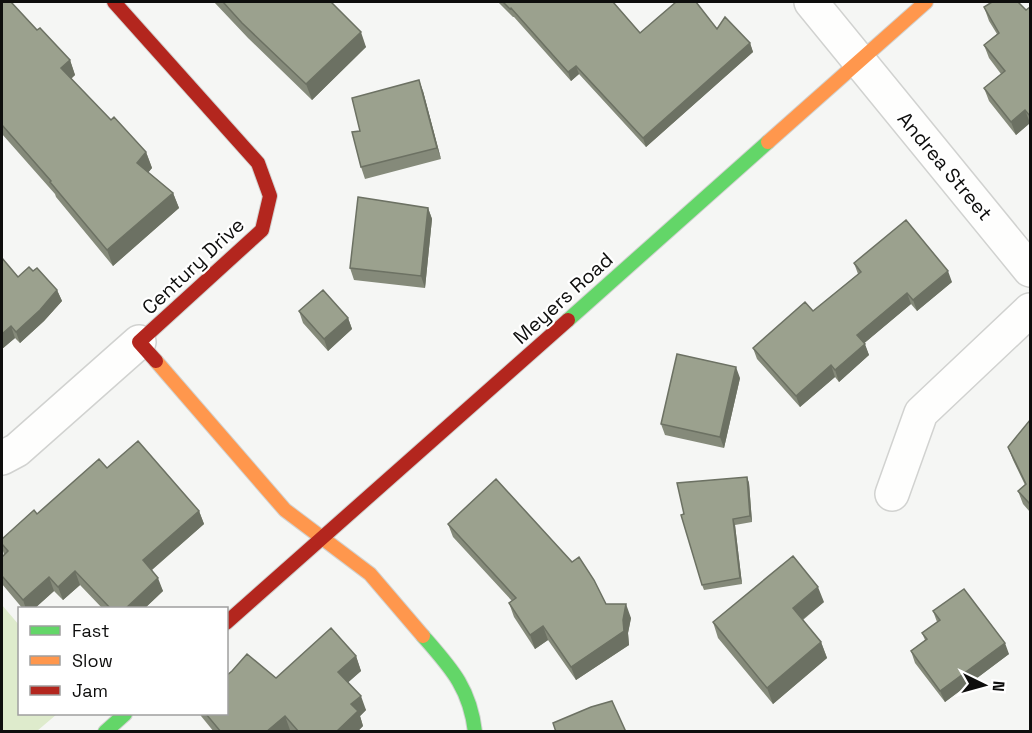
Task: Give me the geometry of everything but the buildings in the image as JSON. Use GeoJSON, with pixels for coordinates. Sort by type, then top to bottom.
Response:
{"type":"FeatureCollection","features":[{"type":"Feature","properties":{"kind":"street","name":"Century Drive"},"geometry":{"type":"LineString","coordinates":[[114,2],[258,163],[270,196],[262,230],[139,342],[285,510],[370,574],[444,660],[462,685],[473,714],[475,732]]}},
{"type":"Feature","properties":{"kind":"street","name":"Andrea Street"},"geometry":{"type":"LineString","coordinates":[[811,2],[1030,270]]}},
{"type":"Feature","properties":{"kind":"street","name":"Meyers Road"},"geometry":{"type":"LineString","coordinates":[[228,621],[926,2]]}},
{"type":"Feature","properties":{"kind":"street"},"geometry":{"type":"LineString","coordinates":[[892,494],[921,413],[1030,310]]}},
{"type":"Feature","properties":{"kind":"street"},"geometry":{"type":"LineString","coordinates":[[2,458],[17,450],[139,342]]}},
{"type":"Feature","properties":{"kind":"street"},"geometry":{"type":"LineString","coordinates":[[105,732],[124,715]]}},
{"type":"Feature","properties":{"kind":"green space"},"geometry":{"type":"Polygon","coordinates":[[[2,605],[18,624],[18,715],[56,715],[37,731],[2,731],[2,605]]]}},
{"type":"Feature","properties":{"kind":"traffic: fast"},"geometry":{"type":"LineString","coordinates":[[568,320],[768,142]]}},
{"type":"Feature","properties":{"kind":"traffic: fast"},"geometry":{"type":"LineString","coordinates":[[423,636],[442,658],[464,691],[475,732]]}},
{"type":"Feature","properties":{"kind":"traffic: fast"},"geometry":{"type":"LineString","coordinates":[[105,732],[124,715]]}},
{"type":"Feature","properties":{"kind":"traffic: slow"},"geometry":{"type":"LineString","coordinates":[[768,142],[926,2]]}},
{"type":"Feature","properties":{"kind":"traffic: slow"},"geometry":{"type":"LineString","coordinates":[[156,361],[285,510],[370,574],[423,636]]}},
{"type":"Feature","properties":{"kind":"traffic: jam"},"geometry":{"type":"LineString","coordinates":[[114,2],[258,163],[270,196],[262,230],[139,342],[156,361]]}},
{"type":"Feature","properties":{"kind":"traffic: jam"},"geometry":{"type":"LineString","coordinates":[[228,621],[568,320]]}}]}
